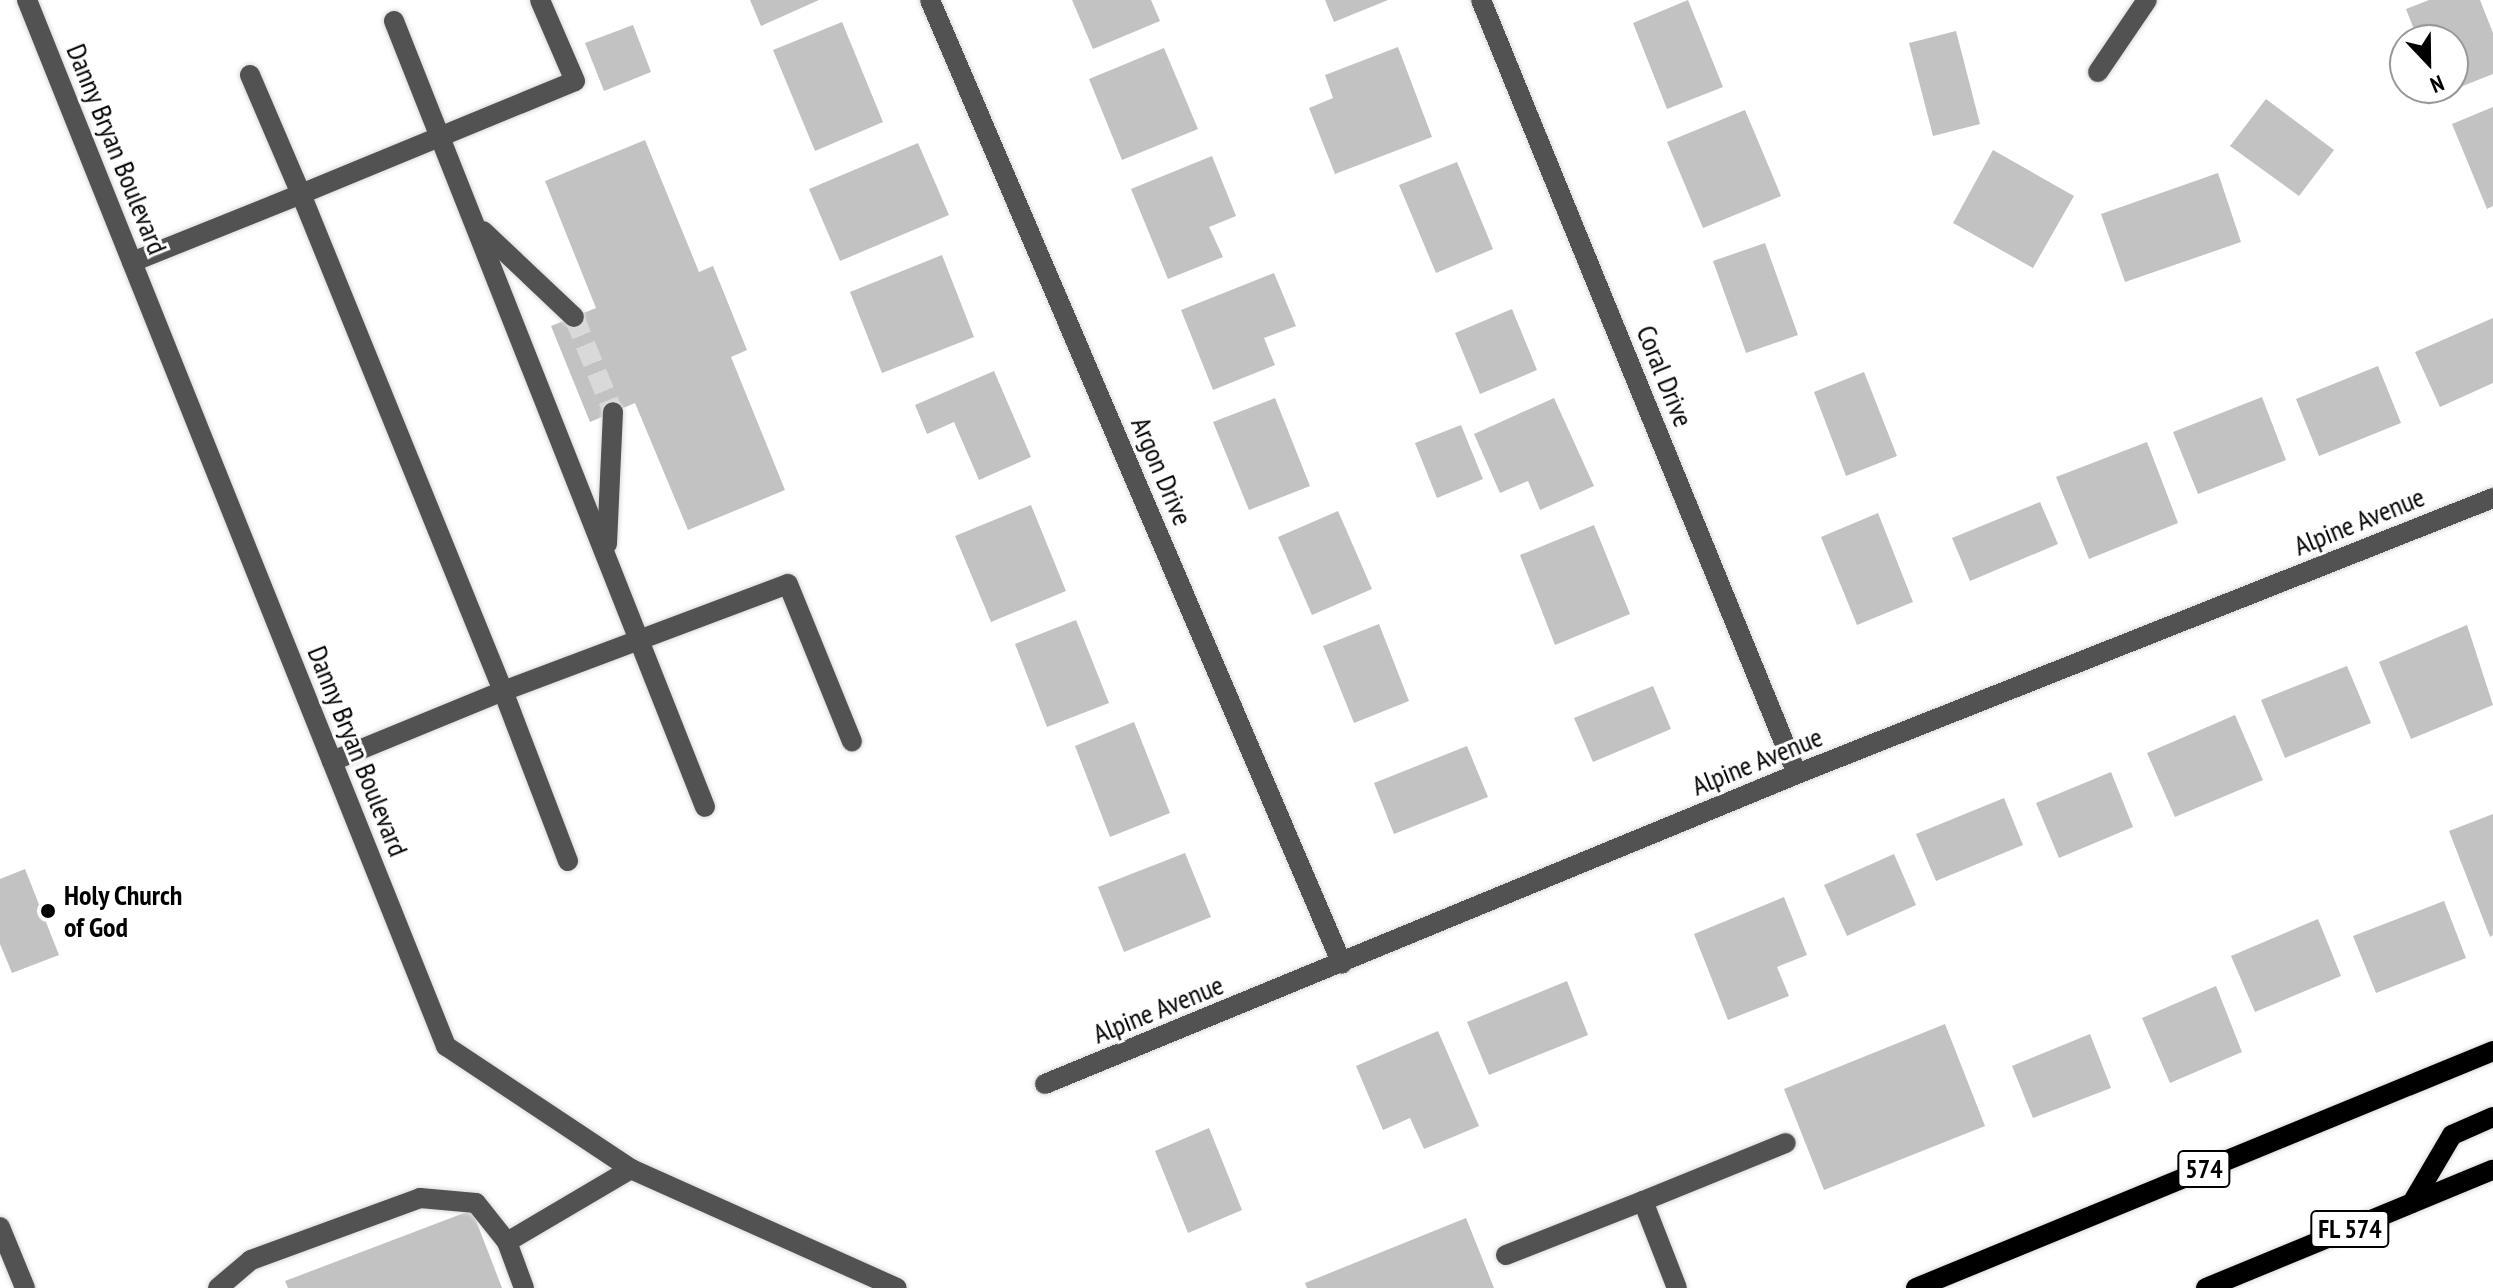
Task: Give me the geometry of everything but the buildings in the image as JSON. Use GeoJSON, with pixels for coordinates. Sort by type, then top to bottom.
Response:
{"type":"FeatureCollection","features":[{"type":"Feature","properties":{"kind":"main road","name":"574"},"geometry":{"type":"LineString","coordinates":[[1916,1288],[2493,1051]]}},
{"type":"Feature","properties":{"kind":"main road"},"geometry":{"type":"LineString","coordinates":[[2412,1203],[2452,1135],[2493,1117]]}},
{"type":"Feature","properties":{"kind":"main road","name":"FL 574"},"geometry":{"type":"LineString","coordinates":[[2206,1288],[2493,1170]]}},
{"type":"Feature","properties":{"kind":"street","name":"Danny Bryan Boulevard"},"geometry":{"type":"LineString","coordinates":[[27,0],[446,1046],[631,1169],[897,1288]]}},
{"type":"Feature","properties":{"kind":"street"},"geometry":{"type":"LineString","coordinates":[[132,262],[301,194],[438,134],[575,81],[540,0]]}},
{"type":"Feature","properties":{"kind":"street","name":"Argon Drive"},"geometry":{"type":"LineString","coordinates":[[930,0],[1342,964]]}},
{"type":"Feature","properties":{"kind":"street","name":"Coral Drive"},"geometry":{"type":"LineString","coordinates":[[1481,0],[1797,774]]}},
{"type":"Feature","properties":{"kind":"street"},"geometry":{"type":"LineString","coordinates":[[2098,72],[2147,0]]}},
{"type":"Feature","properties":{"kind":"street"},"geometry":{"type":"LineString","coordinates":[[394,21],[478,225],[705,807]]}},
{"type":"Feature","properties":{"kind":"street"},"geometry":{"type":"LineString","coordinates":[[250,75],[503,691],[568,861]]}},
{"type":"Feature","properties":{"kind":"street"},"geometry":{"type":"LineString","coordinates":[[478,225],[574,317]]}},
{"type":"Feature","properties":{"kind":"street"},"geometry":{"type":"LineString","coordinates":[[606,554],[613,412]]}},
{"type":"Feature","properties":{"kind":"street","name":"Alpine Avenue"},"geometry":{"type":"LineString","coordinates":[[1045,1084],[1797,774],[2493,498]]}},
{"type":"Feature","properties":{"kind":"street"},"geometry":{"type":"LineString","coordinates":[[332,761],[503,691],[788,584],[852,742]]}},
{"type":"Feature","properties":{"kind":"street"},"geometry":{"type":"LineString","coordinates":[[1506,1255],[1786,1143]]}},
{"type":"Feature","properties":{"kind":"street"},"geometry":{"type":"LineString","coordinates":[[507,1242],[631,1169]]}},
{"type":"Feature","properties":{"kind":"street"},"geometry":{"type":"LineString","coordinates":[[218,1288],[251,1260],[420,1198],[476,1203],[507,1242],[524,1288]]}},
{"type":"Feature","properties":{"kind":"street"},"geometry":{"type":"LineString","coordinates":[[1643,1201],[1677,1288]]}},
{"type":"Feature","properties":{"kind":"street"},"geometry":{"type":"LineString","coordinates":[[0,1227],[25,1288]]}},
{"type":"Feature","properties":{"kind":"tunnel"},"geometry":{"type":"LineString","coordinates":[[574,317],[613,412]]}},
{"type":"Feature","properties":{"kind":"place","name":"Holy Church of God"},"geometry":{"type":"Point","coordinates":[48,911]}}]}
